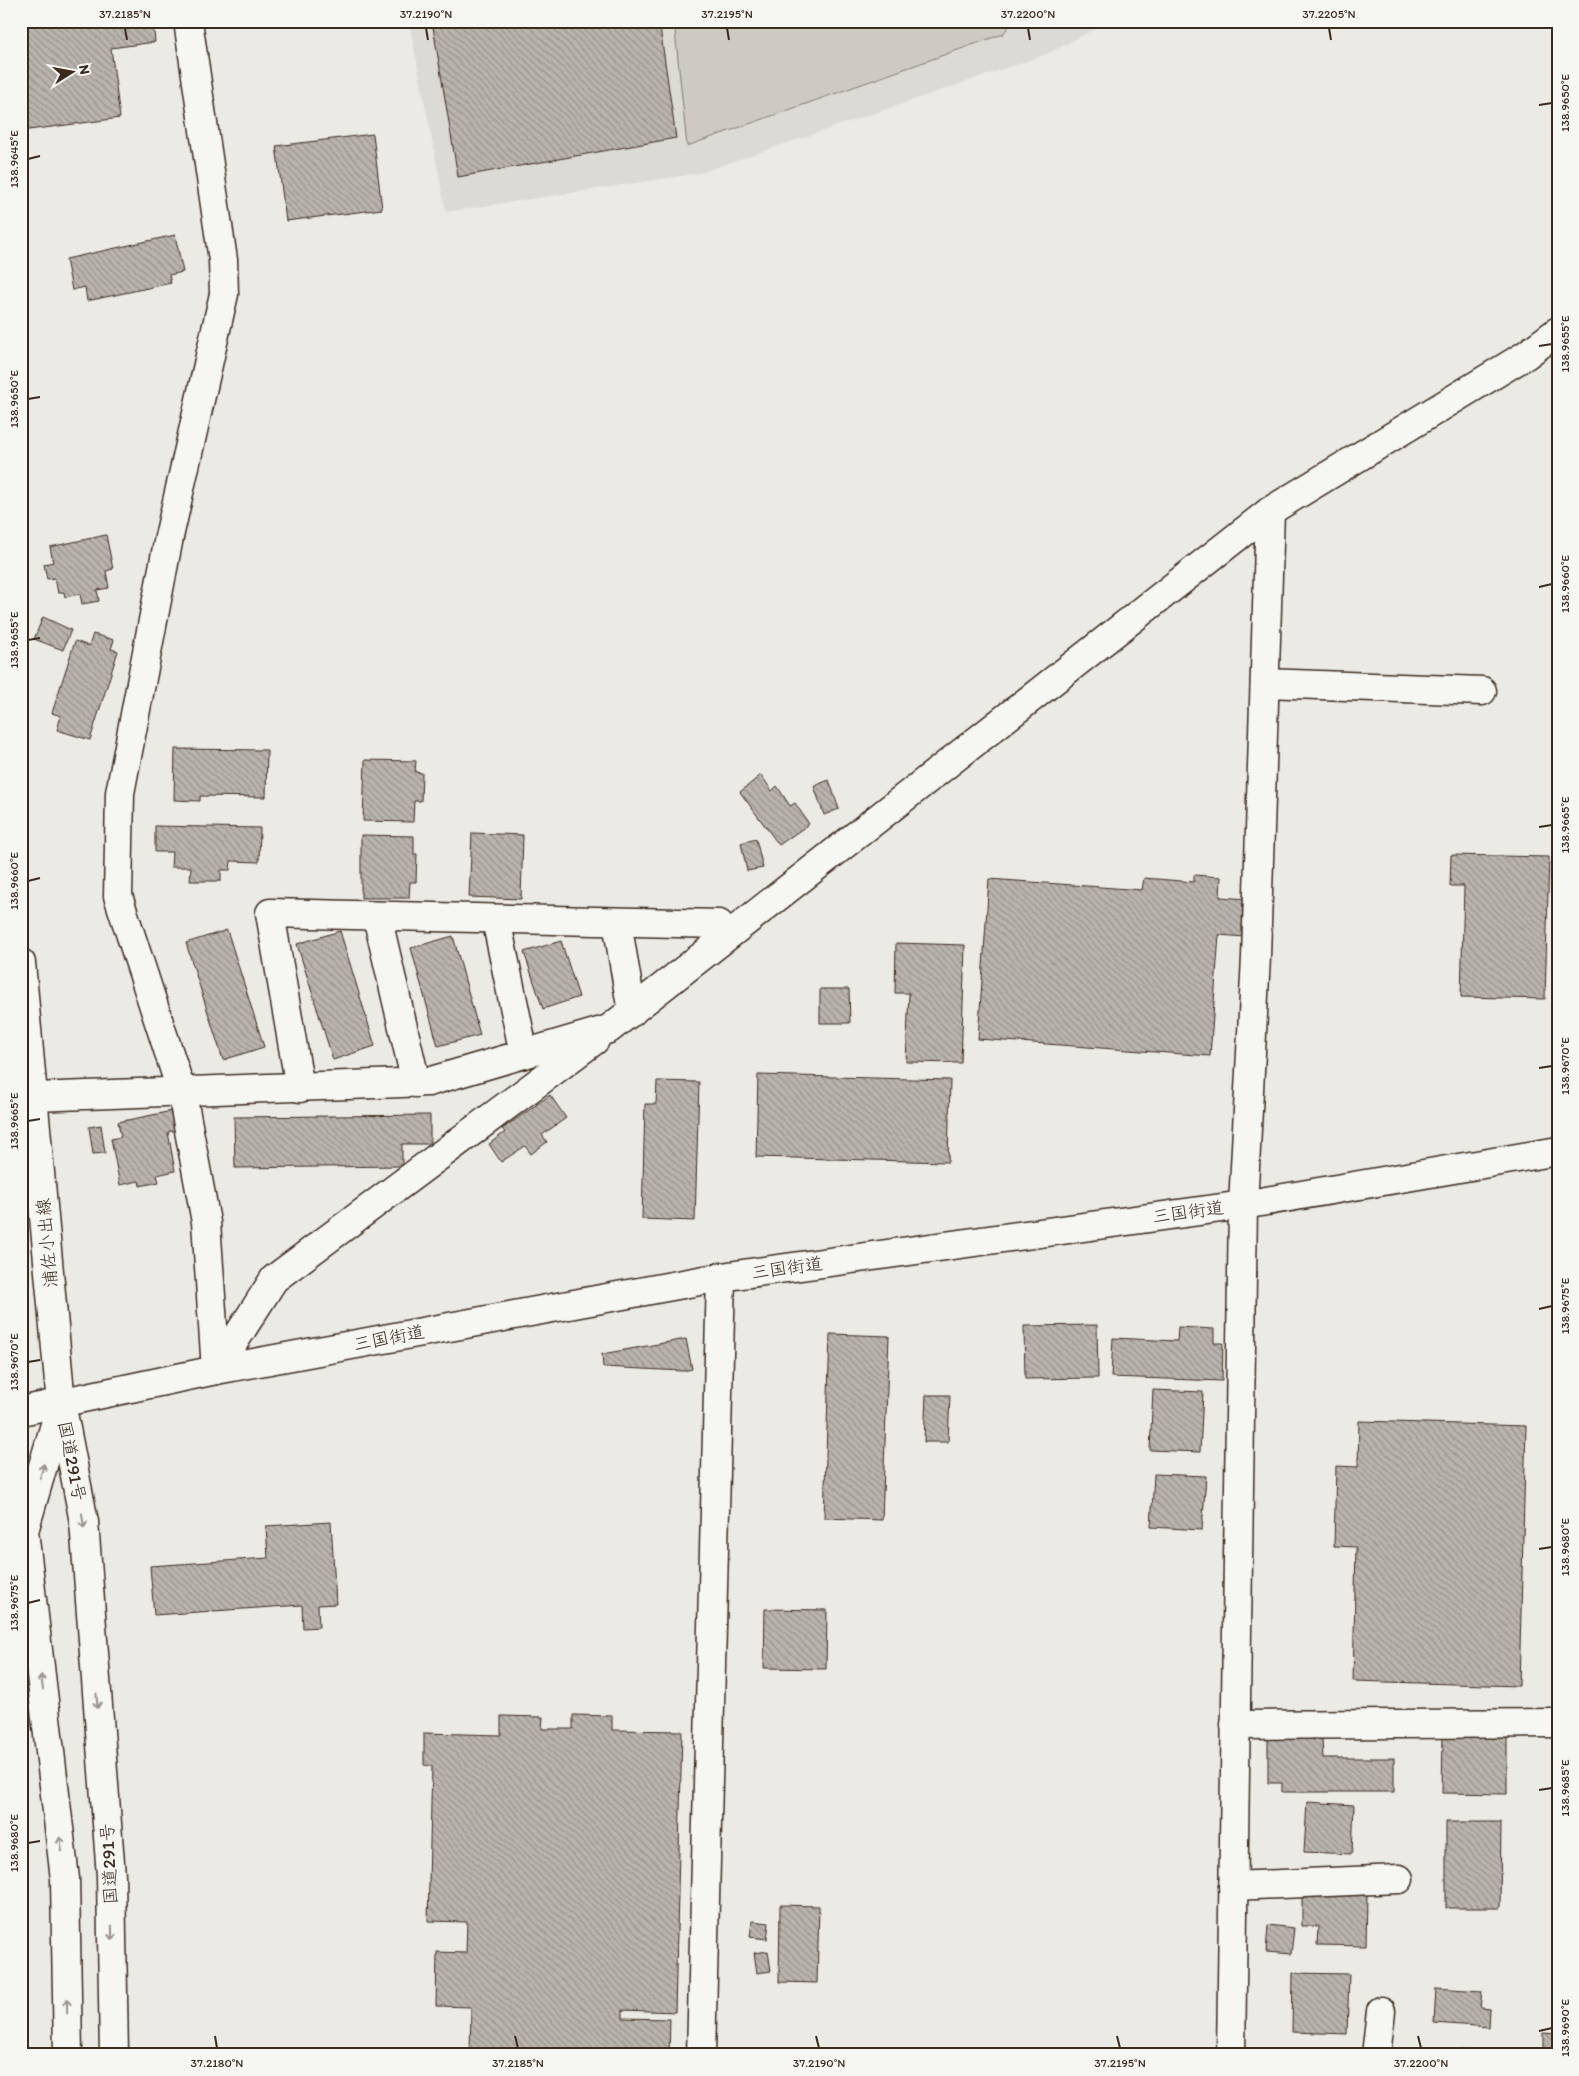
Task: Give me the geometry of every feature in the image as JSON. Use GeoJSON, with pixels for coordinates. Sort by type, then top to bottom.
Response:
{"type":"FeatureCollection","features":[{"type":"Feature","properties":{"kind":"main road"},"geometry":{"type":"LineString","coordinates":[[188,21],[223,260],[224,294],[169,538],[120,793],[118,896],[182,1093],[206,1222],[216,1370]]}},
{"type":"Feature","properties":{"kind":"main road"},"geometry":{"type":"LineString","coordinates":[[216,1370],[274,1279],[609,1030],[1270,510],[1526,354],[1558,331]]}},
{"type":"Feature","properties":{"kind":"main road"},"geometry":{"type":"LineString","coordinates":[[1231,2055],[1243,1204],[1256,956],[1270,510]]}},
{"type":"Feature","properties":{"kind":"main road"},"geometry":{"type":"LineString","coordinates":[[1265,682],[1482,691]]}},
{"type":"Feature","properties":{"kind":"main road"},"geometry":{"type":"LineString","coordinates":[[300,1088],[270,914],[719,924]]}},
{"type":"Feature","properties":{"kind":"main road"},"geometry":{"type":"LineString","coordinates":[[377,916],[416,1083]]}},
{"type":"Feature","properties":{"kind":"main road"},"geometry":{"type":"LineString","coordinates":[[496,919],[524,1054]]}},
{"type":"Feature","properties":{"kind":"main road"},"geometry":{"type":"LineString","coordinates":[[617,922],[632,1012]]}},
{"type":"Feature","properties":{"kind":"main road","name":"浦佐小出線"},"geometry":{"type":"LineString","coordinates":[[21,963],[28,1094],[61,1404]]}},
{"type":"Feature","properties":{"kind":"main road"},"geometry":{"type":"LineString","coordinates":[[28,1094],[182,1093],[428,1082],[609,1030]]}},
{"type":"Feature","properties":{"kind":"main road","name":"三国街道"},"geometry":{"type":"LineString","coordinates":[[21,1411],[216,1370],[720,1277],[1243,1204],[1558,1151]]}},
{"type":"Feature","properties":{"kind":"main road"},"geometry":{"type":"LineString","coordinates":[[701,2055],[720,1277]]}},
{"type":"Feature","properties":{"kind":"main road","name":"国道291号"},"geometry":{"type":"LineString","coordinates":[[61,1404],[24,1532],[65,1879],[68,2055]]}},
{"type":"Feature","properties":{"kind":"main road","name":"国道291号"},"geometry":{"type":"LineString","coordinates":[[61,1404],[84,1522],[110,1876],[114,2055]]}},
{"type":"Feature","properties":{"kind":"main road"},"geometry":{"type":"LineString","coordinates":[[1236,1725],[1558,1723]]}},
{"type":"Feature","properties":{"kind":"main road"},"geometry":{"type":"LineString","coordinates":[[1233,1886],[1399,1879]]}},
{"type":"Feature","properties":{"kind":"main road"},"geometry":{"type":"LineString","coordinates":[[1376,2055],[1381,2011]]}},
{"type":"Feature","properties":{"kind":"shaded area"},"geometry":{"type":"Polygon","coordinates":[[[409,21],[1110,21],[1047,54],[700,173],[446,212],[409,21]]]}},
{"type":"Feature","properties":{"kind":"shaded area"},"geometry":{"type":"Polygon","coordinates":[[[674,21],[1013,21],[1003,34],[687,146],[674,21]]]}},
{"type":"Feature","properties":{"kind":"building"},"geometry":{"type":"Polygon","coordinates":[[[21,21],[153,21],[155,42],[111,48],[120,118],[21,131],[21,21]]]}},
{"type":"Feature","properties":{"kind":"building"},"geometry":{"type":"Polygon","coordinates":[[[432,21],[659,21],[676,138],[458,177],[432,21]]]}},
{"type":"Feature","properties":{"kind":"building"},"geometry":{"type":"Polygon","coordinates":[[[373,134],[382,209],[286,221],[276,146],[373,134]]]}},
{"type":"Feature","properties":{"kind":"building"},"geometry":{"type":"Polygon","coordinates":[[[175,235],[183,272],[169,275],[171,283],[87,301],[85,287],[72,290],[66,259],[175,235]]]}},
{"type":"Feature","properties":{"kind":"building"},"geometry":{"type":"Polygon","coordinates":[[[106,535],[113,569],[106,571],[109,588],[97,590],[99,601],[82,604],[80,594],[65,597],[64,592],[58,593],[55,578],[47,579],[44,564],[53,562],[50,547],[106,535]]]}},
{"type":"Feature","properties":{"kind":"building"},"geometry":{"type":"Polygon","coordinates":[[[43,617],[71,630],[63,650],[34,639],[43,617]]]}},
{"type":"Feature","properties":{"kind":"building"},"geometry":{"type":"Polygon","coordinates":[[[93,634],[114,640],[111,649],[118,651],[90,740],[57,730],[61,716],[52,713],[75,641],[89,646],[93,634]]]}},
{"type":"Feature","properties":{"kind":"building"},"geometry":{"type":"Polygon","coordinates":[[[175,749],[267,750],[266,797],[200,796],[200,801],[174,800],[175,749]]]}},
{"type":"Feature","properties":{"kind":"building"},"geometry":{"type":"Polygon","coordinates":[[[365,760],[416,761],[415,772],[422,773],[421,801],[414,801],[413,822],[363,821],[365,760]]]}},
{"type":"Feature","properties":{"kind":"building"},"geometry":{"type":"Polygon","coordinates":[[[761,775],[772,791],[777,786],[790,806],[795,803],[809,824],[779,845],[740,792],[761,775]]]}},
{"type":"Feature","properties":{"kind":"building"},"geometry":{"type":"Polygon","coordinates":[[[829,780],[839,809],[824,815],[814,786],[829,780]]]}},
{"type":"Feature","properties":{"kind":"building"},"geometry":{"type":"Polygon","coordinates":[[[155,826],[260,828],[259,862],[231,861],[230,870],[221,870],[221,881],[190,881],[191,867],[171,867],[172,852],[155,852],[155,826]]]}},
{"type":"Feature","properties":{"kind":"building"},"geometry":{"type":"Polygon","coordinates":[[[472,833],[523,835],[521,899],[469,897],[472,833]]]}},
{"type":"Feature","properties":{"kind":"building"},"geometry":{"type":"Polygon","coordinates":[[[361,835],[414,836],[414,854],[417,854],[416,882],[410,882],[409,898],[361,898],[361,835]]]}},
{"type":"Feature","properties":{"kind":"building"},"geometry":{"type":"Polygon","coordinates":[[[756,839],[763,868],[747,871],[741,843],[756,839]]]}},
{"type":"Feature","properties":{"kind":"building"},"geometry":{"type":"Polygon","coordinates":[[[1451,855],[1549,857],[1545,999],[1461,997],[1464,886],[1450,886],[1451,855]]]}},
{"type":"Feature","properties":{"kind":"building"},"geometry":{"type":"Polygon","coordinates":[[[1194,875],[1221,877],[1220,897],[1248,899],[1245,937],[1219,935],[1210,1056],[978,1039],[989,879],[1142,890],[1144,878],[1194,882],[1194,875]]]}},
{"type":"Feature","properties":{"kind":"building"},"geometry":{"type":"Polygon","coordinates":[[[227,930],[264,1047],[223,1060],[186,943],[227,930]]]}},
{"type":"Feature","properties":{"kind":"building"},"geometry":{"type":"Polygon","coordinates":[[[340,931],[375,1046],[333,1060],[297,944],[340,931]]]}},
{"type":"Feature","properties":{"kind":"building"},"geometry":{"type":"Polygon","coordinates":[[[453,936],[480,1035],[438,1046],[411,948],[453,936]]]}},
{"type":"Feature","properties":{"kind":"building"},"geometry":{"type":"Polygon","coordinates":[[[561,941],[579,997],[543,1009],[524,952],[561,941]]]}},
{"type":"Feature","properties":{"kind":"building"},"geometry":{"type":"Polygon","coordinates":[[[896,943],[965,945],[961,1063],[906,1062],[909,993],[895,993],[896,943]]]}},
{"type":"Feature","properties":{"kind":"building"},"geometry":{"type":"Polygon","coordinates":[[[820,989],[849,989],[850,1023],[820,1023],[820,989]]]}},
{"type":"Feature","properties":{"kind":"building"},"geometry":{"type":"Polygon","coordinates":[[[758,1075],[950,1080],[948,1162],[756,1157],[758,1075]]]}},
{"type":"Feature","properties":{"kind":"building"},"geometry":{"type":"Polygon","coordinates":[[[657,1081],[699,1082],[695,1221],[642,1219],[645,1104],[656,1104],[657,1081]]]}},
{"type":"Feature","properties":{"kind":"building"},"geometry":{"type":"Polygon","coordinates":[[[550,1095],[566,1118],[542,1135],[547,1142],[531,1154],[525,1146],[501,1162],[489,1144],[505,1132],[502,1129],[550,1095]]]}},
{"type":"Feature","properties":{"kind":"building"},"geometry":{"type":"Polygon","coordinates":[[[172,1111],[176,1130],[168,1132],[175,1171],[157,1175],[159,1182],[140,1186],[139,1181],[120,1185],[111,1139],[121,1137],[118,1122],[172,1111]]]}},
{"type":"Feature","properties":{"kind":"building"},"geometry":{"type":"Polygon","coordinates":[[[430,1115],[430,1144],[402,1144],[402,1166],[235,1168],[234,1117],[430,1115]]]}},
{"type":"Feature","properties":{"kind":"building"},"geometry":{"type":"Polygon","coordinates":[[[101,1125],[105,1153],[93,1154],[89,1127],[101,1125]]]}},
{"type":"Feature","properties":{"kind":"building"},"geometry":{"type":"Polygon","coordinates":[[[1097,1325],[1098,1378],[1025,1379],[1024,1326],[1097,1325]]]}},
{"type":"Feature","properties":{"kind":"building"},"geometry":{"type":"Polygon","coordinates":[[[1178,1327],[1214,1329],[1214,1343],[1223,1343],[1222,1381],[1111,1377],[1113,1338],[1177,1341],[1178,1327]]]}},
{"type":"Feature","properties":{"kind":"building"},"geometry":{"type":"Polygon","coordinates":[[[830,1334],[889,1336],[882,1520],[824,1518],[830,1334]]]}},
{"type":"Feature","properties":{"kind":"building"},"geometry":{"type":"Polygon","coordinates":[[[686,1339],[692,1369],[683,1371],[603,1367],[602,1354],[686,1339]]]}},
{"type":"Feature","properties":{"kind":"building"},"geometry":{"type":"Polygon","coordinates":[[[1153,1390],[1203,1392],[1200,1452],[1150,1450],[1153,1390]]]}},
{"type":"Feature","properties":{"kind":"building"},"geometry":{"type":"Polygon","coordinates":[[[926,1395],[950,1395],[948,1442],[924,1442],[926,1395]]]}},
{"type":"Feature","properties":{"kind":"building"},"geometry":{"type":"Polygon","coordinates":[[[1359,1421],[1526,1426],[1519,1686],[1353,1681],[1356,1547],[1334,1546],[1336,1466],[1358,1467],[1359,1421]]]}},
{"type":"Feature","properties":{"kind":"building"},"geometry":{"type":"Polygon","coordinates":[[[1154,1474],[1206,1476],[1202,1530],[1151,1527],[1154,1474]]]}},
{"type":"Feature","properties":{"kind":"building"},"geometry":{"type":"Polygon","coordinates":[[[331,1522],[336,1604],[318,1605],[319,1627],[303,1628],[302,1605],[154,1615],[150,1566],[268,1558],[266,1526],[331,1522]]]}},
{"type":"Feature","properties":{"kind":"building"},"geometry":{"type":"Polygon","coordinates":[[[765,1609],[827,1610],[826,1669],[764,1668],[765,1609]]]}},
{"type":"Feature","properties":{"kind":"building"},"geometry":{"type":"Polygon","coordinates":[[[573,1715],[612,1716],[612,1730],[682,1731],[675,2012],[623,2010],[623,2018],[670,2019],[669,2055],[470,2055],[471,2007],[436,2006],[437,1952],[466,1953],[467,1922],[428,1921],[432,1766],[424,1765],[424,1733],[501,1735],[501,1716],[543,1717],[542,1729],[573,1729],[573,1715]]]}},
{"type":"Feature","properties":{"kind":"building"},"geometry":{"type":"Polygon","coordinates":[[[1443,1735],[1507,1736],[1507,1794],[1442,1793],[1443,1735]]]}},
{"type":"Feature","properties":{"kind":"building"},"geometry":{"type":"Polygon","coordinates":[[[1268,1739],[1322,1739],[1323,1758],[1394,1758],[1394,1792],[1282,1792],[1282,1783],[1268,1783],[1268,1739]]]}},
{"type":"Feature","properties":{"kind":"building"},"geometry":{"type":"Polygon","coordinates":[[[1307,1802],[1354,1805],[1352,1854],[1304,1852],[1307,1802]]]}},
{"type":"Feature","properties":{"kind":"building"},"geometry":{"type":"Polygon","coordinates":[[[1446,1822],[1501,1822],[1500,1908],[1446,1908],[1446,1822]]]}},
{"type":"Feature","properties":{"kind":"building"},"geometry":{"type":"Polygon","coordinates":[[[1302,1893],[1367,1894],[1366,1946],[1317,1945],[1318,1926],[1302,1926],[1302,1893]]]}},
{"type":"Feature","properties":{"kind":"building"},"geometry":{"type":"Polygon","coordinates":[[[780,1905],[819,1906],[817,1983],[779,1982],[780,1905]]]}},
{"type":"Feature","properties":{"kind":"building"},"geometry":{"type":"Polygon","coordinates":[[[752,1921],[769,1923],[767,1939],[750,1937],[752,1921]]]}},
{"type":"Feature","properties":{"kind":"building"},"geometry":{"type":"Polygon","coordinates":[[[1268,1925],[1294,1928],[1291,1954],[1266,1952],[1268,1925]]]}},
{"type":"Feature","properties":{"kind":"building"},"geometry":{"type":"Polygon","coordinates":[[[768,1951],[771,1971],[757,1973],[754,1953],[768,1951]]]}},
{"type":"Feature","properties":{"kind":"building"},"geometry":{"type":"Polygon","coordinates":[[[1293,1973],[1349,1974],[1347,2034],[1292,2032],[1293,1973]]]}},
{"type":"Feature","properties":{"kind":"building"},"geometry":{"type":"Polygon","coordinates":[[[1436,1988],[1482,1991],[1480,2008],[1490,2009],[1489,2027],[1434,2023],[1436,1988]]]}},
{"type":"Feature","properties":{"kind":"building"},"geometry":{"type":"Polygon","coordinates":[[[1543,2033],[1558,2034],[1558,2055],[1543,2055],[1543,2033]]]}},
{"type":"Feature","properties":{"kind":"building"},"geometry":{"type":"Polygon","coordinates":[[[1424,2049],[1487,2051],[1486,2055],[1423,2055],[1424,2049]]]}}]}
